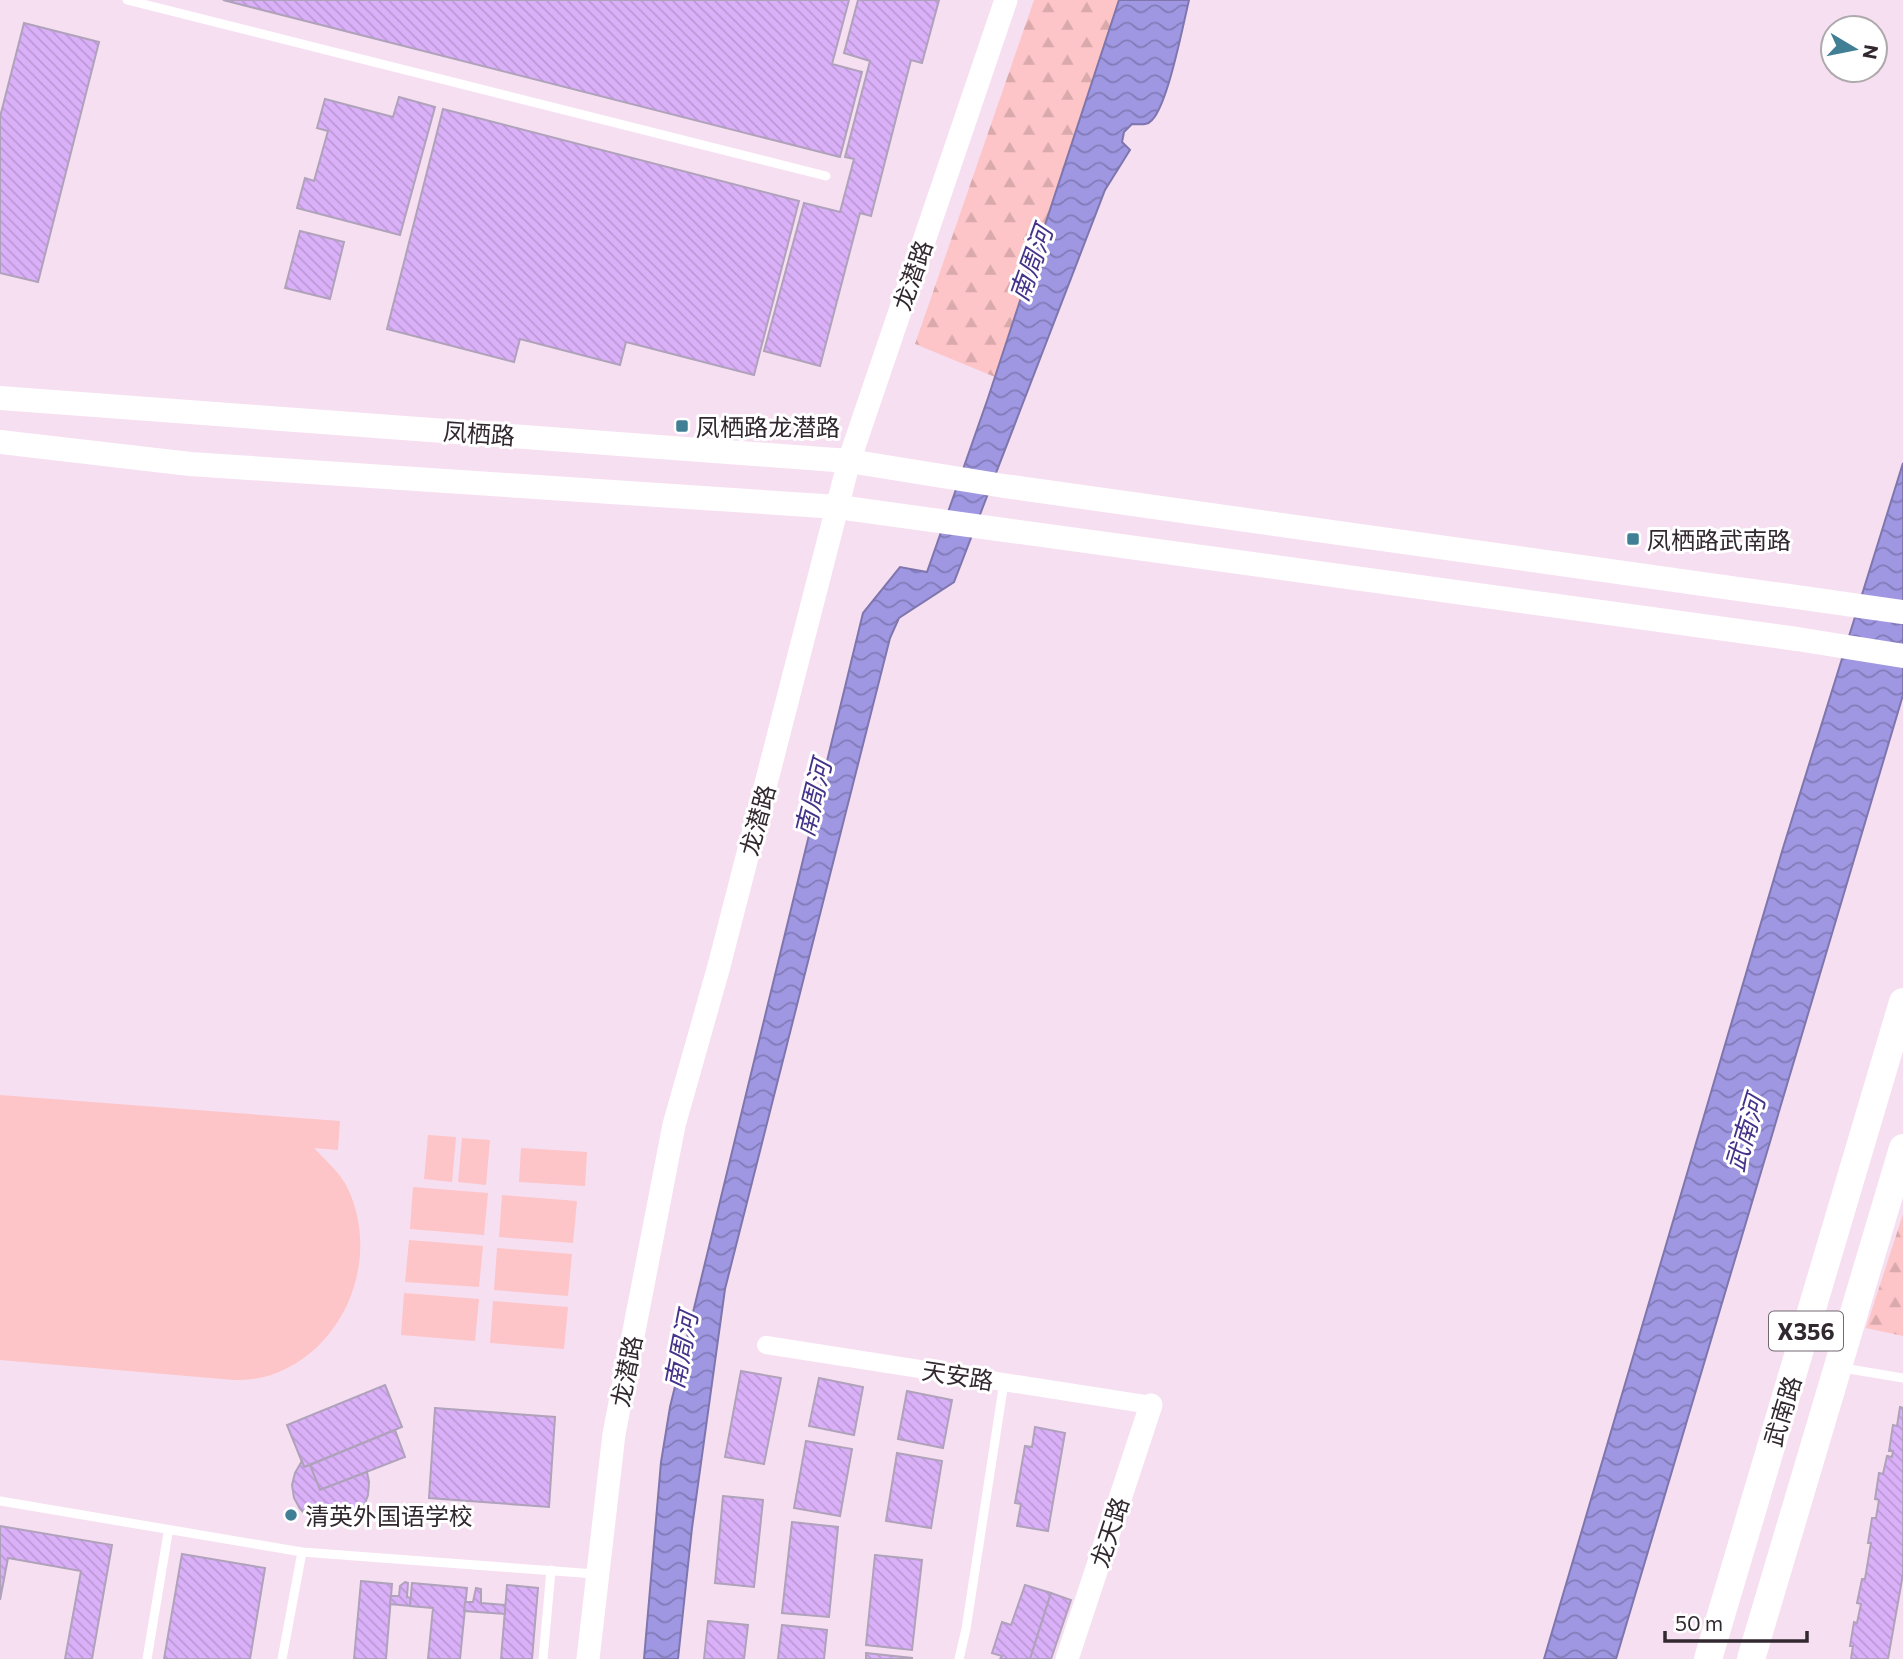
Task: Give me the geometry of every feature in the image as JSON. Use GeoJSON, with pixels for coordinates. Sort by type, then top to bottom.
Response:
{"type":"FeatureCollection","features":[{"type":"Feature","properties":{"kind":"main road","name":"凤栖路"},"geometry":{"type":"LineString","coordinates":[[0,398],[849,461],[1004,486],[1903,612]]}},
{"type":"Feature","properties":{"kind":"main road","name":"凤栖路"},"geometry":{"type":"LineString","coordinates":[[0,442],[190,464],[838,506],[1903,656]]}},
{"type":"Feature","properties":{"kind":"main road","name":"武南路"},"geometry":{"type":"LineString","coordinates":[[1708,1659],[1903,1002]]}},
{"type":"Feature","properties":{"kind":"main road","name":"武南路"},"geometry":{"type":"LineString","coordinates":[[1751,1659],[1903,1148]]}},
{"type":"Feature","properties":{"kind":"street","name":"龙潜路"},"geometry":{"type":"LineString","coordinates":[[588,1659],[614,1434],[674,1125],[719,966],[849,461],[1006,0]]}},
{"type":"Feature","properties":{"kind":"street","name":"天安路"},"geometry":{"type":"LineString","coordinates":[[766,1345],[1151,1405]]}},
{"type":"Feature","properties":{"kind":"street","name":"龙天路"},"geometry":{"type":"LineString","coordinates":[[1067,1659],[1151,1405]]}},
{"type":"Feature","properties":{"kind":"lane"},"geometry":{"type":"LineString","coordinates":[[127,0],[826,176]]}},
{"type":"Feature","properties":{"kind":"lane"},"geometry":{"type":"LineString","coordinates":[[1838,1367],[1903,1378]]}},
{"type":"Feature","properties":{"kind":"lane"},"geometry":{"type":"LineString","coordinates":[[959,1659],[1004,1382]]}},
{"type":"Feature","properties":{"kind":"lane"},"geometry":{"type":"LineString","coordinates":[[0,1502],[302,1552],[597,1574]]}},
{"type":"Feature","properties":{"kind":"lane"},"geometry":{"type":"LineString","coordinates":[[147,1659],[168,1533]]}},
{"type":"Feature","properties":{"kind":"lane"},"geometry":{"type":"LineString","coordinates":[[282,1659],[302,1552]]}},
{"type":"Feature","properties":{"kind":"lane"},"geometry":{"type":"LineString","coordinates":[[543,1659],[551,1570]]}},
{"type":"Feature","properties":{"kind":"green space"},"geometry":{"type":"Polygon","coordinates":[[[1034,0],[1119,0],[995,377],[915,344],[1034,0]]]}},
{"type":"Feature","properties":{"kind":"green space"},"geometry":{"type":"Polygon","coordinates":[[[0,1095],[340,1121],[338,1150],[314,1148],[345,1183],[357,1216],[360,1244],[358,1272],[350,1299],[337,1324],[319,1345],[297,1363],[271,1375],[253,1379],[234,1380],[0,1360],[0,1095]]]}},
{"type":"Feature","properties":{"kind":"green space"},"geometry":{"type":"Polygon","coordinates":[[[428,1135],[456,1137],[452,1182],[424,1179],[428,1135]]]}},
{"type":"Feature","properties":{"kind":"green space"},"geometry":{"type":"Polygon","coordinates":[[[462,1138],[490,1140],[486,1185],[458,1182],[462,1138]]]}},
{"type":"Feature","properties":{"kind":"green space"},"geometry":{"type":"Polygon","coordinates":[[[521,1148],[587,1152],[585,1186],[519,1182],[521,1148]]]}},
{"type":"Feature","properties":{"kind":"green space"},"geometry":{"type":"Polygon","coordinates":[[[413,1187],[488,1193],[484,1235],[410,1229],[413,1187]]]}},
{"type":"Feature","properties":{"kind":"green space"},"geometry":{"type":"Polygon","coordinates":[[[502,1195],[577,1201],[573,1243],[499,1237],[502,1195]]]}},
{"type":"Feature","properties":{"kind":"green space"},"geometry":{"type":"Polygon","coordinates":[[[1903,1214],[1903,1336],[1866,1328],[1903,1214]]]}},
{"type":"Feature","properties":{"kind":"green space"},"geometry":{"type":"Polygon","coordinates":[[[409,1240],[483,1246],[479,1287],[405,1282],[409,1240]]]}},
{"type":"Feature","properties":{"kind":"green space"},"geometry":{"type":"Polygon","coordinates":[[[497,1248],[572,1254],[568,1296],[494,1290],[497,1248]]]}},
{"type":"Feature","properties":{"kind":"green space"},"geometry":{"type":"Polygon","coordinates":[[[404,1293],[479,1299],[475,1341],[401,1335],[404,1293]]]}},
{"type":"Feature","properties":{"kind":"green space"},"geometry":{"type":"Polygon","coordinates":[[[493,1301],[568,1307],[564,1349],[490,1343],[493,1301]]]}},
{"type":"Feature","properties":{"kind":"water"},"geometry":{"type":"Polygon","coordinates":[[[1119,0],[1189,0],[1169,82],[1152,120],[1146,124],[1132,124],[1124,132],[1122,142],[1130,150],[1105,190],[954,582],[899,618],[890,638],[725,1289],[692,1528],[678,1659],[644,1659],[661,1462],[670,1407],[863,613],[900,567],[927,572],[988,398],[1119,0]]]}},
{"type":"Feature","properties":{"kind":"water","name":"武南河"},"geometry":{"type":"Polygon","coordinates":[[[1903,463],[1903,695],[1616,1659],[1544,1659],[1783,848],[1903,463]]]}},
{"type":"Feature","properties":{"kind":"building"},"geometry":{"type":"Polygon","coordinates":[[[223,0],[849,0],[832,64],[862,72],[840,157],[223,0]]]}},
{"type":"Feature","properties":{"kind":"building"},"geometry":{"type":"Polygon","coordinates":[[[858,0],[939,0],[922,63],[911,60],[871,216],[860,213],[820,366],[764,351],[804,203],[840,212],[854,159],[845,157],[870,61],[844,53],[858,0]]]}},
{"type":"Feature","properties":{"kind":"building"},"geometry":{"type":"Polygon","coordinates":[[[24,23],[99,42],[38,282],[0,273],[0,117],[24,23]]]}},
{"type":"Feature","properties":{"kind":"building"},"geometry":{"type":"Polygon","coordinates":[[[399,97],[435,107],[400,235],[297,208],[305,178],[314,181],[328,131],[317,128],[325,99],[393,117],[399,97]]]}},
{"type":"Feature","properties":{"kind":"building"},"geometry":{"type":"Polygon","coordinates":[[[443,109],[799,201],[754,375],[626,342],[620,365],[520,339],[514,362],[387,329],[443,109]]]}},
{"type":"Feature","properties":{"kind":"building"},"geometry":{"type":"Polygon","coordinates":[[[300,231],[344,242],[330,299],[285,288],[300,231]]]}},
{"type":"Feature","properties":{"kind":"building"},"geometry":{"type":"Polygon","coordinates":[[[741,1371],[781,1378],[764,1464],[725,1457],[741,1371]]]}},
{"type":"Feature","properties":{"kind":"building"},"geometry":{"type":"Polygon","coordinates":[[[819,1378],[863,1387],[854,1435],[809,1426],[819,1378]]]}},
{"type":"Feature","properties":{"kind":"building"},"geometry":{"type":"Polygon","coordinates":[[[385,1385],[402,1427],[304,1467],[287,1425],[385,1385]]]}},
{"type":"Feature","properties":{"kind":"building"},"geometry":{"type":"Polygon","coordinates":[[[907,1391],[952,1400],[943,1448],[898,1439],[907,1391]]]}},
{"type":"Feature","properties":{"kind":"building"},"geometry":{"type":"Polygon","coordinates":[[[1900,1407],[1903,1408],[1903,1574],[1888,1659],[1851,1659],[1854,1622],[1857,1623],[1861,1604],[1857,1603],[1862,1579],[1865,1579],[1872,1518],[1876,1518],[1879,1500],[1875,1499],[1879,1473],[1883,1474],[1887,1456],[1892,1457],[1893,1451],[1889,1451],[1893,1425],[1897,1426],[1900,1407]]]}},
{"type":"Feature","properties":{"kind":"building"},"geometry":{"type":"Polygon","coordinates":[[[435,1408],[555,1417],[549,1507],[429,1498],[435,1408]]]}},
{"type":"Feature","properties":{"kind":"building"},"geometry":{"type":"Polygon","coordinates":[[[1035,1427],[1065,1433],[1048,1531],[1017,1526],[1021,1504],[1015,1503],[1025,1446],[1032,1447],[1035,1427]]]}},
{"type":"Feature","properties":{"kind":"building"},"geometry":{"type":"Polygon","coordinates":[[[395,1430],[405,1457],[320,1490],[310,1465],[395,1430]]]}},
{"type":"Feature","properties":{"kind":"building"},"geometry":{"type":"Polygon","coordinates":[[[806,1441],[852,1449],[840,1516],[794,1508],[806,1441]]]}},
{"type":"Feature","properties":{"kind":"building"},"geometry":{"type":"Polygon","coordinates":[[[897,1453],[942,1461],[931,1528],[886,1521],[897,1453]]]}},
{"type":"Feature","properties":{"kind":"building"},"geometry":{"type":"Polygon","coordinates":[[[302,1461],[304,1467],[310,1465],[320,1490],[367,1472],[368,1495],[364,1506],[345,1522],[320,1523],[309,1518],[294,1498],[292,1485],[302,1461]]]}},
{"type":"Feature","properties":{"kind":"building"},"geometry":{"type":"Polygon","coordinates":[[[723,1496],[763,1500],[754,1587],[715,1583],[723,1496]]]}},
{"type":"Feature","properties":{"kind":"building"},"geometry":{"type":"Polygon","coordinates":[[[792,1522],[838,1527],[829,1617],[782,1613],[792,1522]]]}},
{"type":"Feature","properties":{"kind":"building"},"geometry":{"type":"Polygon","coordinates":[[[0,1526],[112,1545],[92,1659],[65,1659],[81,1571],[8,1558],[0,1600],[0,1526]]]}},
{"type":"Feature","properties":{"kind":"building"},"geometry":{"type":"Polygon","coordinates":[[[182,1554],[265,1568],[250,1659],[164,1659],[182,1554]]]}},
{"type":"Feature","properties":{"kind":"building"},"geometry":{"type":"Polygon","coordinates":[[[875,1555],[922,1560],[912,1650],[866,1645],[875,1555]]]}},
{"type":"Feature","properties":{"kind":"building"},"geometry":{"type":"Polygon","coordinates":[[[361,1581],[392,1584],[386,1659],[354,1659],[361,1581]]]}},
{"type":"Feature","properties":{"kind":"building"},"geometry":{"type":"Polygon","coordinates":[[[408,1583],[407,1597],[411,1598],[410,1606],[390,1604],[391,1596],[399,1596],[400,1586],[408,1583]]]}},
{"type":"Feature","properties":{"kind":"building"},"geometry":{"type":"Polygon","coordinates":[[[412,1583],[467,1588],[460,1659],[428,1659],[433,1608],[410,1606],[412,1583]]]}},
{"type":"Feature","properties":{"kind":"building"},"geometry":{"type":"Polygon","coordinates":[[[507,1585],[538,1588],[532,1659],[501,1659],[507,1585]]]}},
{"type":"Feature","properties":{"kind":"building"},"geometry":{"type":"Polygon","coordinates":[[[1025,1585],[1051,1593],[1030,1659],[1000,1659],[1002,1656],[992,1653],[1002,1622],[1011,1625],[1025,1585]]]}},
{"type":"Feature","properties":{"kind":"building"},"geometry":{"type":"Polygon","coordinates":[[[476,1588],[481,1589],[481,1603],[505,1605],[505,1614],[464,1611],[465,1602],[473,1602],[476,1588]]]}},
{"type":"Feature","properties":{"kind":"building"},"geometry":{"type":"Polygon","coordinates":[[[1051,1593],[1071,1600],[1051,1659],[1030,1659],[1051,1593]]]}},
{"type":"Feature","properties":{"kind":"building"},"geometry":{"type":"Polygon","coordinates":[[[708,1621],[748,1625],[744,1659],[704,1659],[708,1621]]]}},
{"type":"Feature","properties":{"kind":"building"},"geometry":{"type":"Polygon","coordinates":[[[782,1625],[827,1630],[824,1659],[778,1659],[782,1625]]]}},
{"type":"Feature","properties":{"kind":"building"},"geometry":{"type":"Polygon","coordinates":[[[866,1653],[912,1658],[912,1659],[866,1659],[866,1653]]]}},
{"type":"Feature","properties":{"kind":"place","name":"凤栖路龙潜路"},"geometry":{"type":"Point","coordinates":[682,426]}},
{"type":"Feature","properties":{"kind":"place","name":"凤栖路武南路"},"geometry":{"type":"Point","coordinates":[1633,539]}},
{"type":"Feature","properties":{"kind":"place","name":"清英外国语学校"},"geometry":{"type":"Point","coordinates":[291,1515]}},
{"type":"Feature","properties":{"kind":"water label","name":"南周河"},"geometry":{"type":"Point","coordinates":[1030,263]}},
{"type":"Feature","properties":{"kind":"water label","name":"南周河"},"geometry":{"type":"Point","coordinates":[812,798]}},
{"type":"Feature","properties":{"kind":"water label","name":"南周河"},"geometry":{"type":"Point","coordinates":[680,1350]}}]}
